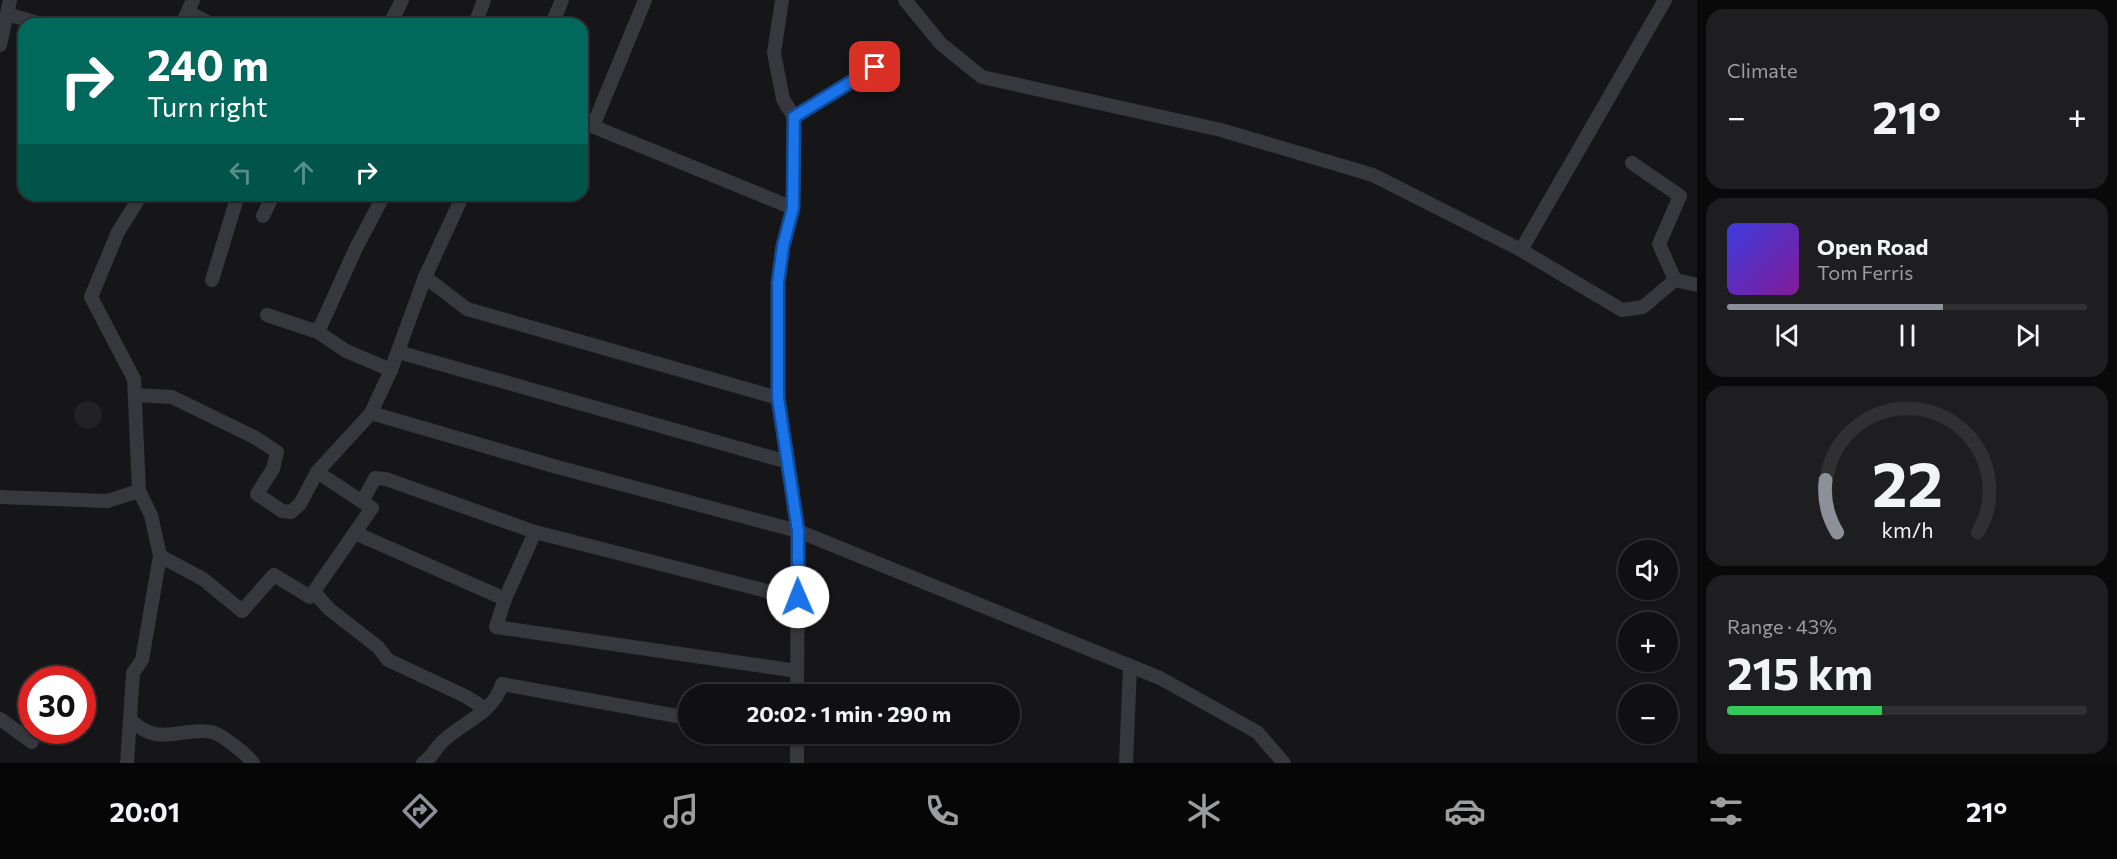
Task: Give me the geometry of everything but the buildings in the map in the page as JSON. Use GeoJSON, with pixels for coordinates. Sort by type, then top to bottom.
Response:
{"type":"FeatureCollection","features":[{"type":"Feature","properties":{"kind":"street"},"geometry":{"type":"LineString","coordinates":[[393,18],[402,0]]}},
{"type":"Feature","properties":{"kind":"street"},"geometry":{"type":"LineString","coordinates":[[477,18],[484,0]]}},
{"type":"Feature","properties":{"kind":"street"},"geometry":{"type":"LineString","coordinates":[[554,18],[562,0]]}},
{"type":"Feature","properties":{"kind":"street"},"geometry":{"type":"LineString","coordinates":[[588,122],[645,0]]}},
{"type":"Feature","properties":{"kind":"street"},"geometry":{"type":"LineString","coordinates":[[782,0],[774,53],[783,99],[794,117],[793,208],[783,246],[778,283],[778,398],[798,531],[797,684]]}},
{"type":"Feature","properties":{"kind":"street"},"geometry":{"type":"LineString","coordinates":[[905,0],[941,44],[982,77],[1221,130],[1373,175],[1521,250],[1622,310],[1643,307],[1675,280]]}},
{"type":"Feature","properties":{"kind":"street"},"geometry":{"type":"LineString","coordinates":[[1521,250],[1665,0]]}},
{"type":"Feature","properties":{"kind":"street"},"geometry":{"type":"LineString","coordinates":[[0,45],[9,7],[30,18]]}},
{"type":"Feature","properties":{"kind":"street"},"geometry":{"type":"LineString","coordinates":[[794,117],[875,67]]}},
{"type":"Feature","properties":{"kind":"street"},"geometry":{"type":"LineString","coordinates":[[588,124],[793,208]]}},
{"type":"Feature","properties":{"kind":"street"},"geometry":{"type":"LineString","coordinates":[[1632,164],[1680,196],[1659,244],[1675,280]]}},
{"type":"Feature","properties":{"kind":"street"},"geometry":{"type":"LineString","coordinates":[[127,763],[133,672],[142,660],[160,556],[152,515],[139,491],[134,379],[126,359],[91,297],[118,232],[137,201]]}},
{"type":"Feature","properties":{"kind":"street"},"geometry":{"type":"LineString","coordinates":[[212,280],[236,201]]}},
{"type":"Feature","properties":{"kind":"street"},"geometry":{"type":"LineString","coordinates":[[263,216],[270,201]]}},
{"type":"Feature","properties":{"kind":"street"},"geometry":{"type":"LineString","coordinates":[[318,332],[356,248],[381,201]]}},
{"type":"Feature","properties":{"kind":"street"},"geometry":{"type":"LineString","coordinates":[[135,395],[172,397],[256,438],[277,452],[273,469],[257,494],[282,511],[291,512],[300,504],[317,472],[371,413],[398,352],[425,277],[460,201]]}},
{"type":"Feature","properties":{"kind":"street"},"geometry":{"type":"LineString","coordinates":[[425,277],[467,309],[778,398]]}},
{"type":"Feature","properties":{"kind":"street"},"geometry":{"type":"LineString","coordinates":[[1675,280],[1697,285]]}},
{"type":"Feature","properties":{"kind":"street"},"geometry":{"type":"LineString","coordinates":[[267,315],[318,332],[346,351],[391,369]]}},
{"type":"Feature","properties":{"kind":"street"},"geometry":{"type":"LineString","coordinates":[[398,352],[788,462]]}},
{"type":"Feature","properties":{"kind":"street"},"geometry":{"type":"LineString","coordinates":[[371,413],[557,467],[798,531],[1160,678],[1257,732],[1284,763]]}},
{"type":"Feature","properties":{"kind":"street"},"geometry":{"type":"LineString","coordinates":[[160,556],[203,579],[242,611],[274,575],[310,597],[372,508],[317,472]]}},
{"type":"Feature","properties":{"kind":"street"},"geometry":{"type":"LineString","coordinates":[[362,502],[375,478],[386,479],[535,532],[798,599]]}},
{"type":"Feature","properties":{"kind":"street"},"geometry":{"type":"LineString","coordinates":[[0,497],[107,501],[139,491]]}},
{"type":"Feature","properties":{"kind":"street"},"geometry":{"type":"LineString","coordinates":[[535,532],[505,599],[496,627],[797,671]]}},
{"type":"Feature","properties":{"kind":"street"},"geometry":{"type":"LineString","coordinates":[[354,533],[505,599]]}},
{"type":"Feature","properties":{"kind":"street"},"geometry":{"type":"LineString","coordinates":[[314,592],[329,609],[378,647],[388,660],[465,696],[486,709]]}},
{"type":"Feature","properties":{"kind":"street"},"geometry":{"type":"LineString","coordinates":[[1126,763],[1130,666]]}},
{"type":"Feature","properties":{"kind":"street"},"geometry":{"type":"LineString","coordinates":[[423,763],[434,757],[443,741],[498,698],[502,684],[678,715]]}},
{"type":"Feature","properties":{"kind":"street"},"geometry":{"type":"LineString","coordinates":[[0,719],[18,732]]}},
{"type":"Feature","properties":{"kind":"street"},"geometry":{"type":"LineString","coordinates":[[130,719],[139,729],[165,735],[213,732],[248,756],[253,763]]}},
{"type":"Feature","properties":{"kind":"street"},"geometry":{"type":"LineString","coordinates":[[794,744],[797,763]]}},
{"type":"Feature","properties":{"kind":"shaded area"},"geometry":{"type":"Polygon","coordinates":[[[88,401],[98,405],[102,415],[98,425],[88,429],[78,425],[74,415],[78,405],[88,401]]]}},
{"type":"Feature","properties":{"kind":"route"},"geometry":{"type":"LineString","coordinates":[[798,597],[798,531],[778,398],[778,283],[783,246],[793,208],[794,117],[875,67]]}}]}
